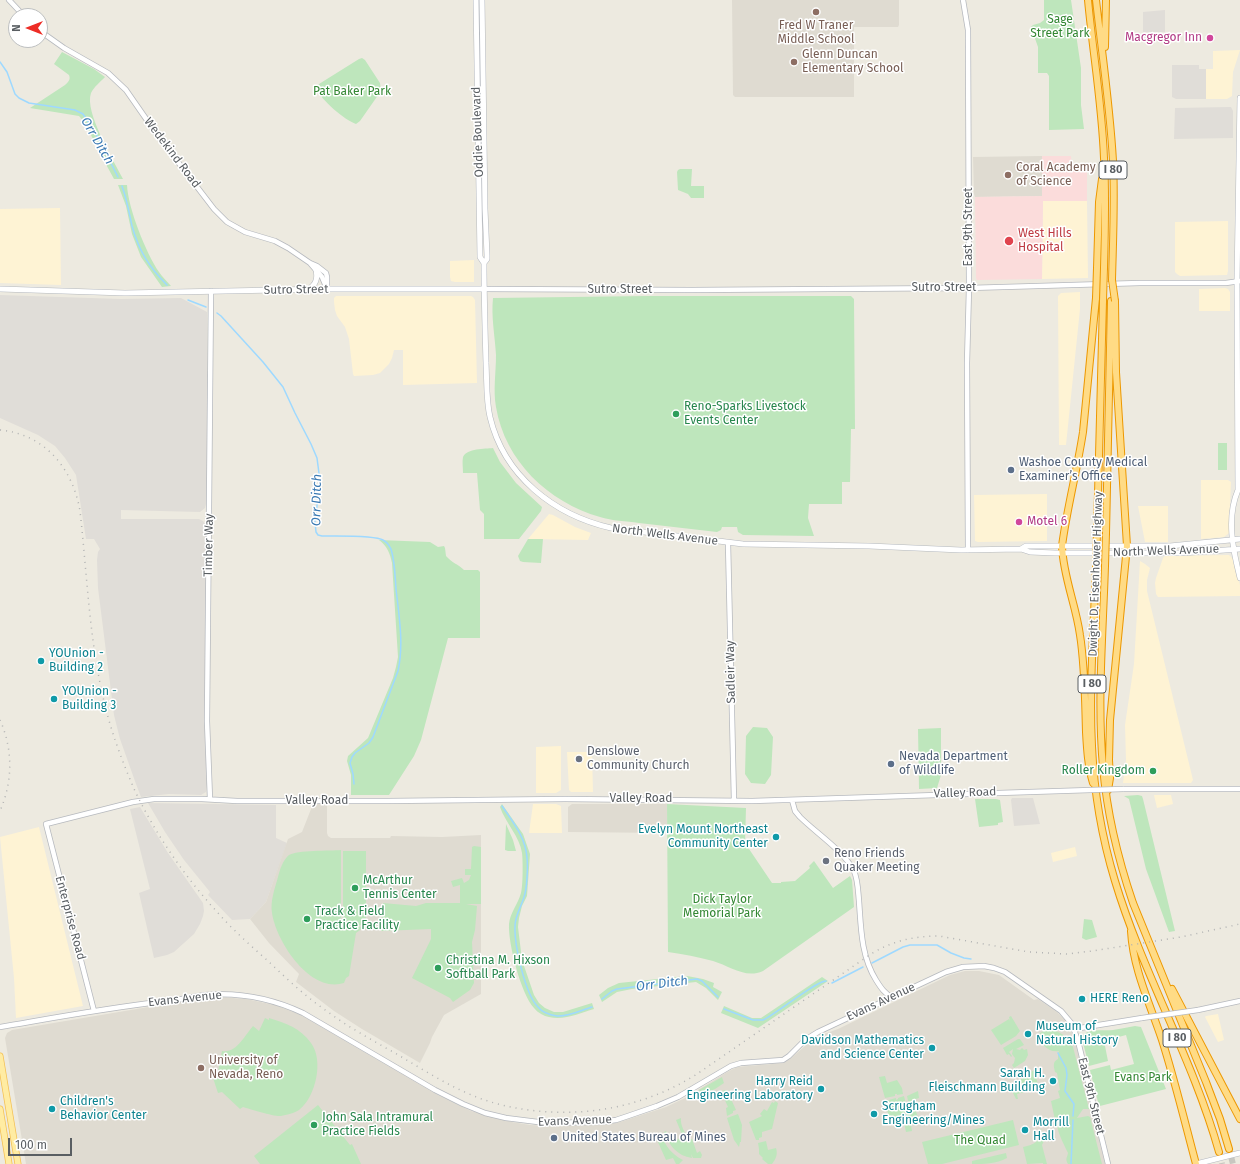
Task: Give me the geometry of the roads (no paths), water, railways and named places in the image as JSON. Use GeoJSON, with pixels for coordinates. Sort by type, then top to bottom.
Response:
{"type":"FeatureCollection","features":[{"type":"Feature","properties":{"kind":"highway","name":"Dwight D. Eisenhower Highway"},"geometry":{"type":"LineString","coordinates":[[1087,0],[1102,131],[1105,204],[1100,268],[1103,301],[1092,727],[1094,769],[1104,838],[1115,880],[1130,926],[1200,1092],[1219,1152]]}},
{"type":"Feature","properties":{"kind":"highway","name":"Dwight D. Eisenhower Highway"},"geometry":{"type":"LineString","coordinates":[[1096,0],[1113,163],[1114,206],[1112,268],[1113,301],[1101,697],[1103,768],[1114,835],[1125,878],[1209,1089],[1229,1150]]}},
{"type":"Feature","properties":{"kind":"highway"},"geometry":{"type":"LineString","coordinates":[[1104,72],[1106,0]]}},
{"type":"Feature","properties":{"kind":"highway"},"geometry":{"type":"LineString","coordinates":[[1098,802],[1089,772],[1080,634],[1062,553],[1062,546],[1069,500],[1080,455],[1100,268]]}},
{"type":"Feature","properties":{"kind":"highway"},"geometry":{"type":"LineString","coordinates":[[1108,800],[1110,778],[1110,720],[1126,553],[1113,301]]}},
{"type":"Feature","properties":{"kind":"highway"},"geometry":{"type":"LineString","coordinates":[[1130,926],[1132,947],[1166,1053],[1195,1164]]}},
{"type":"Feature","properties":{"kind":"highway"},"geometry":{"type":"LineString","coordinates":[[1157,961],[1240,1119]]}},
{"type":"Feature","properties":{"kind":"main road","name":"Oddie Boulevard"},"geometry":{"type":"LineString","coordinates":[[476,0],[480,257],[484,263]]}},
{"type":"Feature","properties":{"kind":"main road","name":"Oddie Boulevard"},"geometry":{"type":"LineString","coordinates":[[482,0],[487,249],[487,259],[484,263],[484,289]]}},
{"type":"Feature","properties":{"kind":"main road"},"geometry":{"type":"LineString","coordinates":[[1240,98],[1239,493],[1232,508],[1233,549],[1240,578]]}},
{"type":"Feature","properties":{"kind":"main road"},"geometry":{"type":"LineString","coordinates":[[308,290],[317,280],[316,270]]}},
{"type":"Feature","properties":{"kind":"main road","name":"Sutro Street"},"geometry":{"type":"LineString","coordinates":[[0,289],[125,293],[327,289],[484,289]]}},
{"type":"Feature","properties":{"kind":"main road","name":"North Wells Avenue"},"geometry":{"type":"LineString","coordinates":[[484,289],[487,395],[490,417],[504,452],[522,479],[544,498],[577,518],[594,524],[621,530],[749,544],[968,550],[1021,549],[1030,552],[1062,553],[1181,553],[1240,549]]}},
{"type":"Feature","properties":{"kind":"main road","name":"North Wells Avenue"},"geometry":{"type":"LineString","coordinates":[[1021,549],[1026,546],[1177,546],[1240,539]]}},
{"type":"Feature","properties":{"kind":"main road"},"geometry":{"type":"LineString","coordinates":[[0,1056],[18,1164]]}},
{"type":"Feature","properties":{"kind":"main road"},"geometry":{"type":"LineString","coordinates":[[0,1109],[9,1164]]}},
{"type":"Feature","properties":{"kind":"main road"},"geometry":{"type":"LineString","coordinates":[[1195,1164],[1240,1153]]}},
{"type":"Feature","properties":{"kind":"street"},"geometry":{"type":"LineString","coordinates":[[9,0],[16,8]]}},
{"type":"Feature","properties":{"kind":"street","name":"East 9th Street"},"geometry":{"type":"LineString","coordinates":[[963,0],[968,30],[968,550]]}},
{"type":"Feature","properties":{"kind":"street","name":"Wedekind Road"},"geometry":{"type":"LineString","coordinates":[[48,37],[64,48],[108,73],[126,90],[158,136],[214,209],[227,222],[245,232],[277,242],[317,266],[326,273],[328,280],[327,289]]}},
{"type":"Feature","properties":{"kind":"street","name":"Wedekind Road"},"geometry":{"type":"LineString","coordinates":[[310,263],[322,277],[327,289]]}},
{"type":"Feature","properties":{"kind":"street","name":"Sutro Street"},"geometry":{"type":"LineString","coordinates":[[484,289],[692,290],[969,288],[1140,283],[1226,283],[1239,281]]}},
{"type":"Feature","properties":{"kind":"street","name":"Timber Way"},"geometry":{"type":"LineString","coordinates":[[210,799],[208,715],[211,291]]}},
{"type":"Feature","properties":{"kind":"street","name":"Sadleir Way"},"geometry":{"type":"LineString","coordinates":[[728,542],[734,800]]}},
{"type":"Feature","properties":{"kind":"street","name":"Valley Road"},"geometry":{"type":"LineString","coordinates":[[46,824],[140,800],[154,799],[210,799],[237,801],[565,799],[792,800],[1078,790],[1240,789]]}},
{"type":"Feature","properties":{"kind":"street"},"geometry":{"type":"LineString","coordinates":[[792,800],[797,814],[805,823],[843,855],[853,870],[858,888],[862,942],[866,958],[877,982],[885,994],[892,998]]}},
{"type":"Feature","properties":{"kind":"street","name":"Enterprise Road"},"geometry":{"type":"LineString","coordinates":[[46,824],[94,1011]]}},
{"type":"Feature","properties":{"kind":"street","name":"Evans Avenue"},"geometry":{"type":"LineString","coordinates":[[0,1027],[94,1011],[205,995],[236,995],[268,1000],[310,1017],[435,1090],[463,1104],[506,1118],[561,1124],[616,1120],[652,1108],[678,1097],[731,1066],[741,1063],[783,1060],[805,1040],[818,1032],[941,974],[954,969],[970,966],[987,966],[1001,970],[1008,974],[1061,1011],[1070,1020],[1074,1029]]}},
{"type":"Feature","properties":{"kind":"street"},"geometry":{"type":"LineString","coordinates":[[1074,1029],[1198,1010],[1240,1001]]}},
{"type":"Feature","properties":{"kind":"street","name":"East 9th Street"},"geometry":{"type":"LineString","coordinates":[[1074,1029],[1108,1164]]}},
{"type":"Feature","properties":{"kind":"waterway","name":"Orr Ditch"},"geometry":{"type":"LineString","coordinates":[[0,62],[7,72],[15,94],[19,98],[29,103],[75,110],[83,114],[95,132],[118,177]]}},
{"type":"Feature","properties":{"kind":"waterway","name":"Orr Ditch"},"geometry":{"type":"LineString","coordinates":[[122,186],[127,201],[132,226],[141,251],[155,272],[167,285]]}},
{"type":"Feature","properties":{"kind":"waterway","name":"Orr Ditch"},"geometry":{"type":"LineString","coordinates":[[188,300],[206,307]]}},
{"type":"Feature","properties":{"kind":"waterway","name":"Orr Ditch"},"geometry":{"type":"LineString","coordinates":[[217,313],[263,362],[283,387],[311,444],[317,458],[320,481],[315,522],[316,532],[318,535],[379,538],[386,542],[391,549],[394,564],[400,630],[400,661],[398,671],[373,737],[369,743],[352,757],[350,763],[354,784]]}},
{"type":"Feature","properties":{"kind":"waterway","name":"Orr Ditch"},"geometry":{"type":"LineString","coordinates":[[502,806],[522,837],[526,851],[526,889],[516,919],[515,934],[521,968],[533,1001],[544,1012],[557,1016],[575,1013],[592,1007]]}},
{"type":"Feature","properties":{"kind":"waterway","name":"Orr Ditch"},"geometry":{"type":"LineString","coordinates":[[872,963],[910,945],[937,945],[951,953],[971,959]]}},
{"type":"Feature","properties":{"kind":"waterway","name":"Orr Ditch"},"geometry":{"type":"LineString","coordinates":[[832,983],[863,967]]}},
{"type":"Feature","properties":{"kind":"waterway","name":"Orr Ditch"},"geometry":{"type":"LineString","coordinates":[[602,999],[617,989],[697,979],[702,981],[718,997]]}},
{"type":"Feature","properties":{"kind":"waterway","name":"Orr Ditch"},"geometry":{"type":"LineString","coordinates":[[724,1009],[753,1020],[763,1020],[813,987],[826,981]]}},
{"type":"Feature","properties":{"kind":"waterway","name":"Orr Ditch"},"geometry":{"type":"LineString","coordinates":[[1058,1053],[1066,1068],[1067,1075],[1065,1091],[1074,1104],[1073,1116]]}},
{"type":"Feature","properties":{"kind":"waterway"},"geometry":{"type":"LineString","coordinates":[[905,1115],[910,1121]]}},
{"type":"Feature","properties":{"kind":"waterway","name":"Orr Ditch"},"geometry":{"type":"LineString","coordinates":[[1071,1164],[1073,1120]]}},
{"type":"Feature","properties":{"kind":"waterway"},"geometry":{"type":"LineString","coordinates":[[905,1121],[910,1121]]}},
{"type":"Feature","properties":{"kind":"waterway"},"geometry":{"type":"LineString","coordinates":[[912,1122],[919,1121]]}},
{"type":"Feature","properties":{"kind":"tunnel"},"geometry":{"type":"LineString","coordinates":[[1229,1149],[1233,1164]]}},
{"type":"Feature","properties":{"kind":"tunnel"},"geometry":{"type":"LineString","coordinates":[[1220,1154],[1222,1164]]}},
{"type":"Feature","properties":{"kind":"railway"},"geometry":{"type":"LineString","coordinates":[[0,430],[16,433],[30,438],[43,446],[54,456],[71,481],[80,511],[94,651],[109,721],[121,757],[135,791],[152,824],[172,855],[194,885],[230,926],[312,1000],[364,1035],[461,1091],[502,1105],[527,1110],[552,1112],[577,1112],[602,1109],[651,1097],[675,1087],[697,1074],[879,949],[912,938],[939,936],[1029,952],[1067,954],[1181,937],[1240,924]]}},
{"type":"Feature","properties":{"kind":"railway"},"geometry":{"type":"LineString","coordinates":[[0,720],[7,742],[10,765],[7,788],[0,811]]}},
{"type":"Feature","properties":{"kind":"place","name":"Fred W Traner Middle School"},"geometry":{"type":"Point","coordinates":[816,12]}},
{"type":"Feature","properties":{"kind":"place","name":"Macgregor Inn"},"geometry":{"type":"Point","coordinates":[1210,38]}},
{"type":"Feature","properties":{"kind":"place","name":"Glenn Duncan Elementary School"},"geometry":{"type":"Point","coordinates":[794,62]}},
{"type":"Feature","properties":{"kind":"place","name":"Coral Academy of Science"},"geometry":{"type":"Point","coordinates":[1008,175]}},
{"type":"Feature","properties":{"kind":"place","name":"West Hills Hospital"},"geometry":{"type":"Point","coordinates":[1009,241]}},
{"type":"Feature","properties":{"kind":"place","name":"Reno-Sparks Livestock Events Center"},"geometry":{"type":"Point","coordinates":[676,414]}},
{"type":"Feature","properties":{"kind":"place","name":"Washoe County Medical Examiner’s Office"},"geometry":{"type":"Point","coordinates":[1011,470]}},
{"type":"Feature","properties":{"kind":"place","name":"Motel 6"},"geometry":{"type":"Point","coordinates":[1019,522]}},
{"type":"Feature","properties":{"kind":"place","name":"YOUnion - Building 2"},"geometry":{"type":"Point","coordinates":[41,661]}},
{"type":"Feature","properties":{"kind":"place","name":"YOUnion - Building 3"},"geometry":{"type":"Point","coordinates":[54,699]}},
{"type":"Feature","properties":{"kind":"place","name":"Denslowe Community Church"},"geometry":{"type":"Point","coordinates":[579,759]}},
{"type":"Feature","properties":{"kind":"place","name":"Nevada Department of Wildlife"},"geometry":{"type":"Point","coordinates":[891,764]}},
{"type":"Feature","properties":{"kind":"place","name":"Roller Kingdom"},"geometry":{"type":"Point","coordinates":[1153,771]}},
{"type":"Feature","properties":{"kind":"place","name":"Evelyn Mount Northeast Community Center"},"geometry":{"type":"Point","coordinates":[776,837]}},
{"type":"Feature","properties":{"kind":"place","name":"Reno Friends Quaker Meeting"},"geometry":{"type":"Point","coordinates":[826,861]}},
{"type":"Feature","properties":{"kind":"place","name":"McArthur Tennis Center"},"geometry":{"type":"Point","coordinates":[355,888]}},
{"type":"Feature","properties":{"kind":"place","name":"Track & Field Practice Facility"},"geometry":{"type":"Point","coordinates":[307,919]}},
{"type":"Feature","properties":{"kind":"place","name":"Christina M. Hixson Softball Park"},"geometry":{"type":"Point","coordinates":[438,968]}},
{"type":"Feature","properties":{"kind":"place","name":"HERE Reno"},"geometry":{"type":"Point","coordinates":[1082,999]}},
{"type":"Feature","properties":{"kind":"place","name":"Museum of Natural History"},"geometry":{"type":"Point","coordinates":[1028,1034]}},
{"type":"Feature","properties":{"kind":"place","name":"Davidson Mathematics and Science Center"},"geometry":{"type":"Point","coordinates":[932,1048]}},
{"type":"Feature","properties":{"kind":"place","name":"University of Nevada, Reno"},"geometry":{"type":"Point","coordinates":[201,1068]}},
{"type":"Feature","properties":{"kind":"place","name":"Sarah H. Fleischmann Building"},"geometry":{"type":"Point","coordinates":[1053,1081]}},
{"type":"Feature","properties":{"kind":"place","name":"Harry Reid Engineering Laboratory"},"geometry":{"type":"Point","coordinates":[821,1089]}},
{"type":"Feature","properties":{"kind":"place","name":"Children's Behavior Center"},"geometry":{"type":"Point","coordinates":[52,1109]}},
{"type":"Feature","properties":{"kind":"place","name":"Scrugham Engineering/Mines"},"geometry":{"type":"Point","coordinates":[874,1114]}},
{"type":"Feature","properties":{"kind":"place","name":"John Sala Intramural Practice Fields"},"geometry":{"type":"Point","coordinates":[314,1125]}},
{"type":"Feature","properties":{"kind":"place","name":"Morrill Hall"},"geometry":{"type":"Point","coordinates":[1025,1130]}},
{"type":"Feature","properties":{"kind":"place","name":"United States Bureau of Mines"},"geometry":{"type":"Point","coordinates":[554,1138]}},
{"type":"Feature","properties":{"kind":"park label","name":"Sage Street Park"},"geometry":{"type":"Point","coordinates":[1060,27]}},
{"type":"Feature","properties":{"kind":"park label","name":"Pat Baker Park"},"geometry":{"type":"Point","coordinates":[352,92]}},
{"type":"Feature","properties":{"kind":"park label","name":"Dick Taylor Memorial Park"},"geometry":{"type":"Point","coordinates":[722,907]}},
{"type":"Feature","properties":{"kind":"park label","name":"Evans Park"},"geometry":{"type":"Point","coordinates":[1143,1078]}},
{"type":"Feature","properties":{"kind":"park label","name":"The Quad"},"geometry":{"type":"Point","coordinates":[980,1141]}}]}
